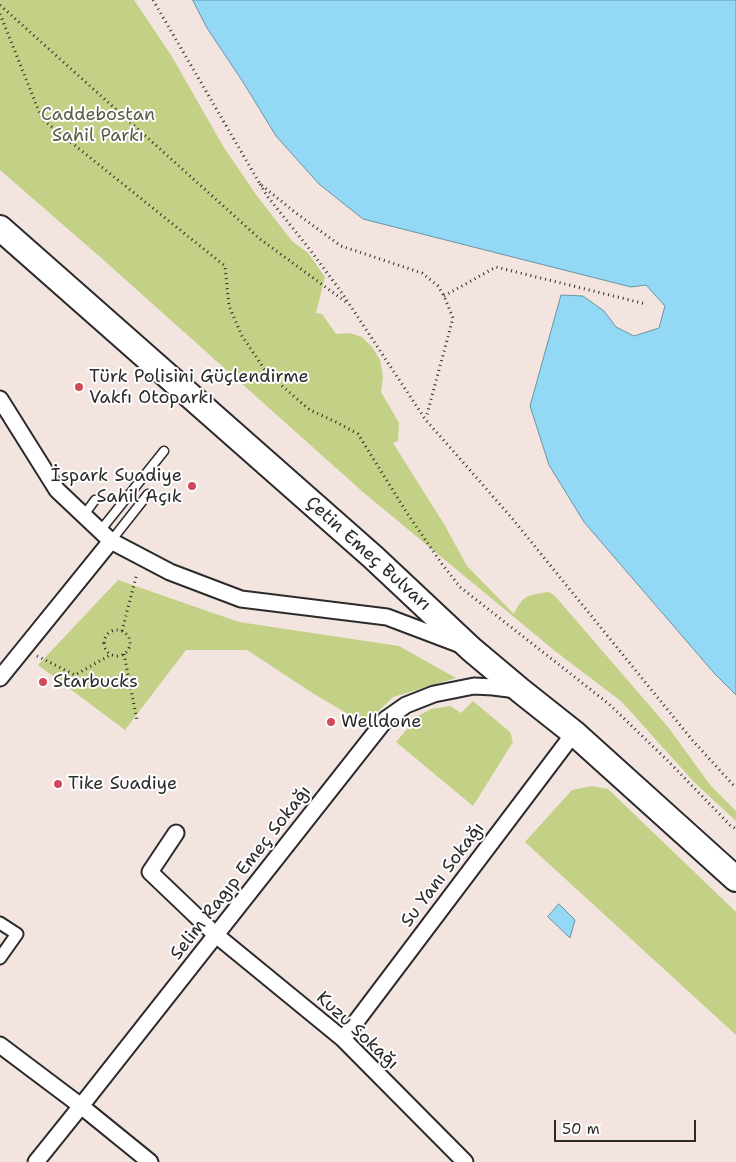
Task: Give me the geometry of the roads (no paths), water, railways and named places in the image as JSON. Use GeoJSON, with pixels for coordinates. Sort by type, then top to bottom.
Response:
{"type":"FeatureCollection","features":[{"type":"Feature","properties":{"kind":"main road","name":"Çetin Emeç Bulvarı"},"geometry":{"type":"LineString","coordinates":[[0,228],[373,557],[471,649],[574,733],[736,879]]}},
{"type":"Feature","properties":{"kind":"street"},"geometry":{"type":"LineString","coordinates":[[0,399],[57,490],[111,541],[141,557],[170,572],[241,599],[387,617],[471,649]]}},
{"type":"Feature","properties":{"kind":"street"},"geometry":{"type":"LineString","coordinates":[[0,678],[111,541]]}},
{"type":"Feature","properties":{"kind":"street","name":"Selim Ragıp Emeç Sokağı"},"geometry":{"type":"LineString","coordinates":[[36,1162],[386,719],[406,705],[434,694],[474,686],[493,686],[521,691]]}},
{"type":"Feature","properties":{"kind":"street","name":"Su Yanı Sokağı"},"geometry":{"type":"LineString","coordinates":[[342,1039],[574,733]]}},
{"type":"Feature","properties":{"kind":"street","name":"Kuzu Sokağı"},"geometry":{"type":"LineString","coordinates":[[176,833],[150,872],[216,935],[342,1039],[465,1162]]}},
{"type":"Feature","properties":{"kind":"street"},"geometry":{"type":"LineString","coordinates":[[0,923],[17,934],[0,958]]}},
{"type":"Feature","properties":{"kind":"street"},"geometry":{"type":"LineString","coordinates":[[0,1045],[82,1106],[150,1162]]}},
{"type":"Feature","properties":{"kind":"lane"},"geometry":{"type":"LineString","coordinates":[[100,530],[164,451]]}},
{"type":"Feature","properties":{"kind":"lane"},"geometry":{"type":"LineString","coordinates":[[111,541],[148,494]]}},
{"type":"Feature","properties":{"kind":"lane"},"geometry":{"type":"LineString","coordinates":[[84,515],[94,500]]}},
{"type":"Feature","properties":{"kind":"water"},"geometry":{"type":"Polygon","coordinates":[[[193,0],[736,0],[736,695],[714,673],[584,522],[549,465],[530,406],[561,295],[583,296],[604,311],[616,327],[634,336],[659,328],[665,306],[646,285],[631,287],[363,219],[319,184],[276,136],[207,28],[193,0]]]}},
{"type":"Feature","properties":{"kind":"water"},"geometry":{"type":"Polygon","coordinates":[[[559,904],[575,920],[570,938],[548,917],[559,904]]]}},
{"type":"Feature","properties":{"kind":"place","name":"Türk Polisini Güçlendirme Vakfı Otoparkı"},"geometry":{"type":"Point","coordinates":[79,387]}},
{"type":"Feature","properties":{"kind":"place","name":"İspark Suadiye Sahil Açık"},"geometry":{"type":"Point","coordinates":[192,486]}},
{"type":"Feature","properties":{"kind":"place","name":"Starbucks"},"geometry":{"type":"Point","coordinates":[43,682]}},
{"type":"Feature","properties":{"kind":"place","name":"Welldone"},"geometry":{"type":"Point","coordinates":[331,722]}},
{"type":"Feature","properties":{"kind":"place","name":"Tike Suadiye"},"geometry":{"type":"Point","coordinates":[58,784]}},
{"type":"Feature","properties":{"kind":"park label","name":"Caddebostan Sahil Parkı"},"geometry":{"type":"Point","coordinates":[98,125]}}]}
